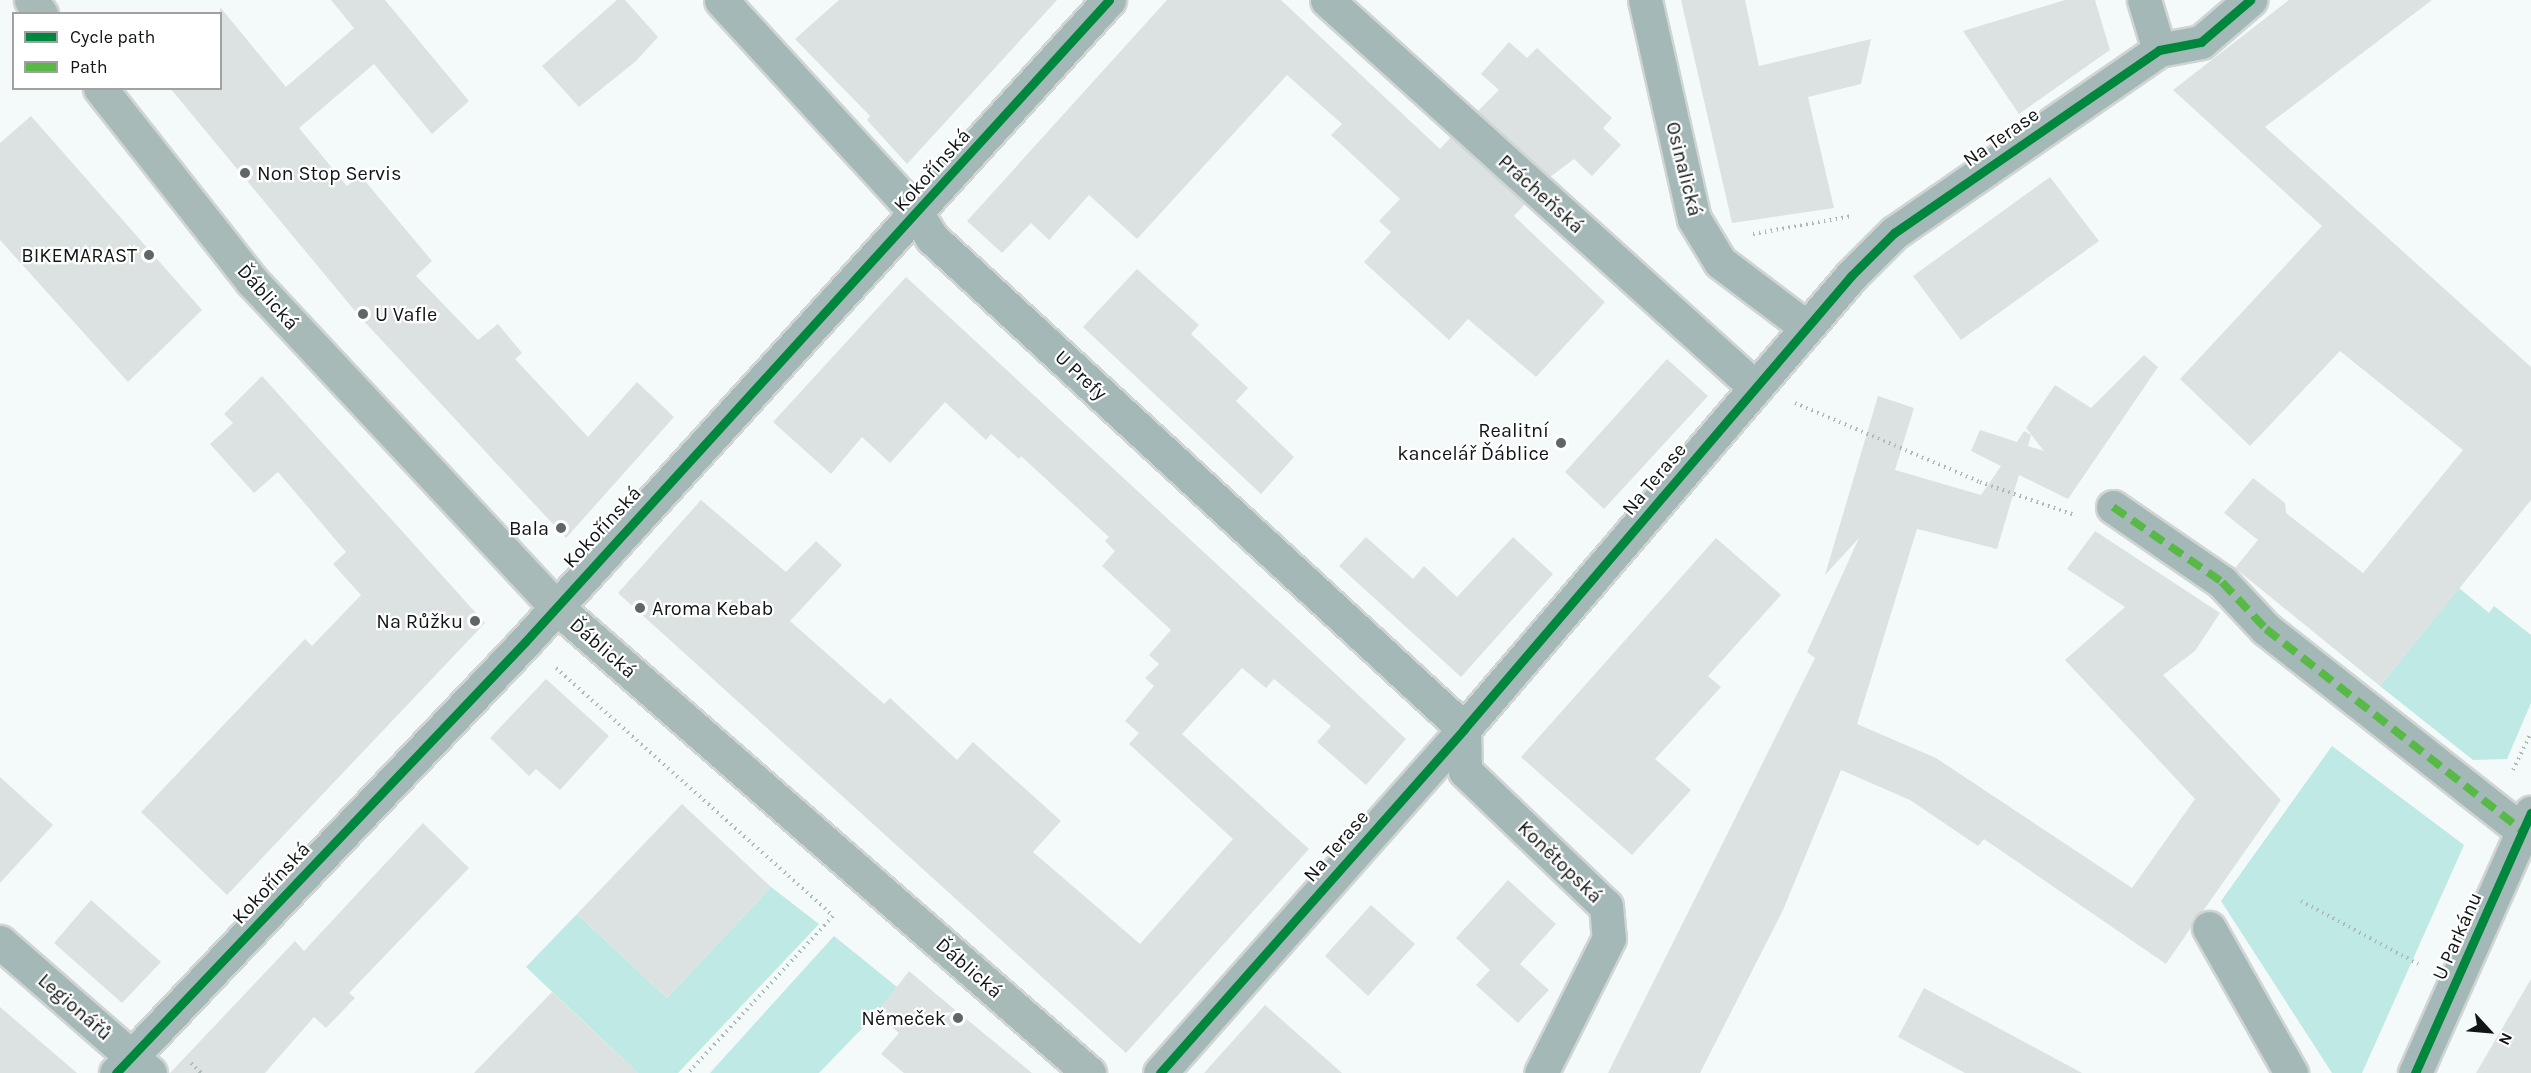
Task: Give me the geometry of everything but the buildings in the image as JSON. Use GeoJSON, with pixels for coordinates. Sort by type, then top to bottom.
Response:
{"type":"FeatureCollection","features":[{"type":"Feature","properties":{"kind":"main road","name":"Ďáblická"},"geometry":{"type":"LineString","coordinates":[[102,90],[252,281],[554,605],[1089,1073]]}},
{"type":"Feature","properties":{"kind":"street","name":"U Prefy"},"geometry":{"type":"LineString","coordinates":[[721,0],[917,214],[932,238],[1464,729]]}},
{"type":"Feature","properties":{"kind":"street","name":"Kokořínská"},"geometry":{"type":"LineString","coordinates":[[133,1068],[525,642],[554,605],[917,214],[1109,0]]}},
{"type":"Feature","properties":{"kind":"street","name":"Prácheňská"},"geometry":{"type":"LineString","coordinates":[[1327,0],[1756,387]]}},
{"type":"Feature","properties":{"kind":"street","name":"Osinalická"},"geometry":{"type":"LineString","coordinates":[[1645,0],[1694,219],[1720,262],[1806,327]]}},
{"type":"Feature","properties":{"kind":"street"},"geometry":{"type":"LineString","coordinates":[[2144,0],[2159,50]]}},
{"type":"Feature","properties":{"kind":"street","name":"Na Terase"},"geometry":{"type":"LineString","coordinates":[[1160,1073],[1464,729],[1806,327],[1894,233],[2159,50],[2200,42],[2250,0]]}},
{"type":"Feature","properties":{"kind":"street"},"geometry":{"type":"LineString","coordinates":[[2113,507],[2222,582],[2266,629],[2495,809],[2527,822]]}},
{"type":"Feature","properties":{"kind":"street","name":"Konětopská"},"geometry":{"type":"LineString","coordinates":[[1464,729],[1465,771],[1606,906],[1608,938],[1541,1073]]}},
{"type":"Feature","properties":{"kind":"street","name":"U Parkánu"},"geometry":{"type":"LineString","coordinates":[[2415,1073],[2527,822]]}},
{"type":"Feature","properties":{"kind":"street"},"geometry":{"type":"LineString","coordinates":[[2209,928],[2291,1073]]}},
{"type":"Feature","properties":{"kind":"street","name":"Legionářů"},"geometry":{"type":"LineString","coordinates":[[0,942],[133,1068]]}},
{"type":"Feature","properties":{"kind":"path"},"geometry":{"type":"LineString","coordinates":[[1743,236],[1860,214]]}},
{"type":"Feature","properties":{"kind":"path"},"geometry":{"type":"LineString","coordinates":[[1756,387],[1980,482],[2078,516],[2113,507]]}},
{"type":"Feature","properties":{"kind":"path"},"geometry":{"type":"LineString","coordinates":[[1790,413],[1805,395]]}},
{"type":"Feature","properties":{"kind":"path"},"geometry":{"type":"LineString","coordinates":[[552,664],[833,916],[688,1073]]}},
{"type":"Feature","properties":{"kind":"path"},"geometry":{"type":"LineString","coordinates":[[2495,809],[2531,733]]}},
{"type":"Feature","properties":{"kind":"path"},"geometry":{"type":"LineString","coordinates":[[2301,901],[2422,966]]}},
{"type":"Feature","properties":{"kind":"path"},"geometry":{"type":"LineString","coordinates":[[187,1059],[201,1073]]}},
{"type":"Feature","properties":{"kind":"shaded area"},"geometry":{"type":"Polygon","coordinates":[[[2459,588],[2489,613],[2494,606],[2531,635],[2531,703],[2507,759],[2473,760],[2380,686],[2459,588]]]}},
{"type":"Feature","properties":{"kind":"shaded area"},"geometry":{"type":"Polygon","coordinates":[[[2332,746],[2464,845],[2362,1073],[2332,1073],[2221,901],[2332,746]]]}},
{"type":"Feature","properties":{"kind":"shaded area"},"geometry":{"type":"Polygon","coordinates":[[[771,887],[819,924],[678,1073],[638,1073],[526,967],[577,914],[667,998],[771,887]]]}},
{"type":"Feature","properties":{"kind":"shaded area"},"geometry":{"type":"Polygon","coordinates":[[[834,936],[897,987],[876,1014],[819,1073],[710,1073],[834,936]]]}},
{"type":"Feature","properties":{"kind":"marked path"},"geometry":{"type":"LineString","coordinates":[[2113,507],[2222,582],[2266,629],[2523,831]]}},
{"type":"Feature","properties":{"kind":"cycle path"},"geometry":{"type":"LineString","coordinates":[[116,1073],[525,642],[1109,0]]}},
{"type":"Feature","properties":{"kind":"cycle path"},"geometry":{"type":"LineString","coordinates":[[1160,1073],[1464,729],[1851,276],[1894,233],[2159,50],[2201,42],[2250,0]]}},
{"type":"Feature","properties":{"kind":"cycle path"},"geometry":{"type":"LineString","coordinates":[[2415,1073],[2531,813]]}},
{"type":"Feature","properties":{"kind":"place","name":"Non Stop Servis"},"geometry":{"type":"Point","coordinates":[245,173]}},
{"type":"Feature","properties":{"kind":"place","name":"BIKEMARAST"},"geometry":{"type":"Point","coordinates":[149,255]}},
{"type":"Feature","properties":{"kind":"place","name":"U Vafle"},"geometry":{"type":"Point","coordinates":[363,314]}},
{"type":"Feature","properties":{"kind":"place","name":"Realitní kancelář Ďáblice"},"geometry":{"type":"Point","coordinates":[1561,443]}},
{"type":"Feature","properties":{"kind":"place","name":"Bala"},"geometry":{"type":"Point","coordinates":[561,528]}},
{"type":"Feature","properties":{"kind":"place","name":"Aroma Kebab"},"geometry":{"type":"Point","coordinates":[640,608]}},
{"type":"Feature","properties":{"kind":"place","name":"Na Růžku"},"geometry":{"type":"Point","coordinates":[475,621]}},
{"type":"Feature","properties":{"kind":"place","name":"Němeček"},"geometry":{"type":"Point","coordinates":[958,1018]}}]}
